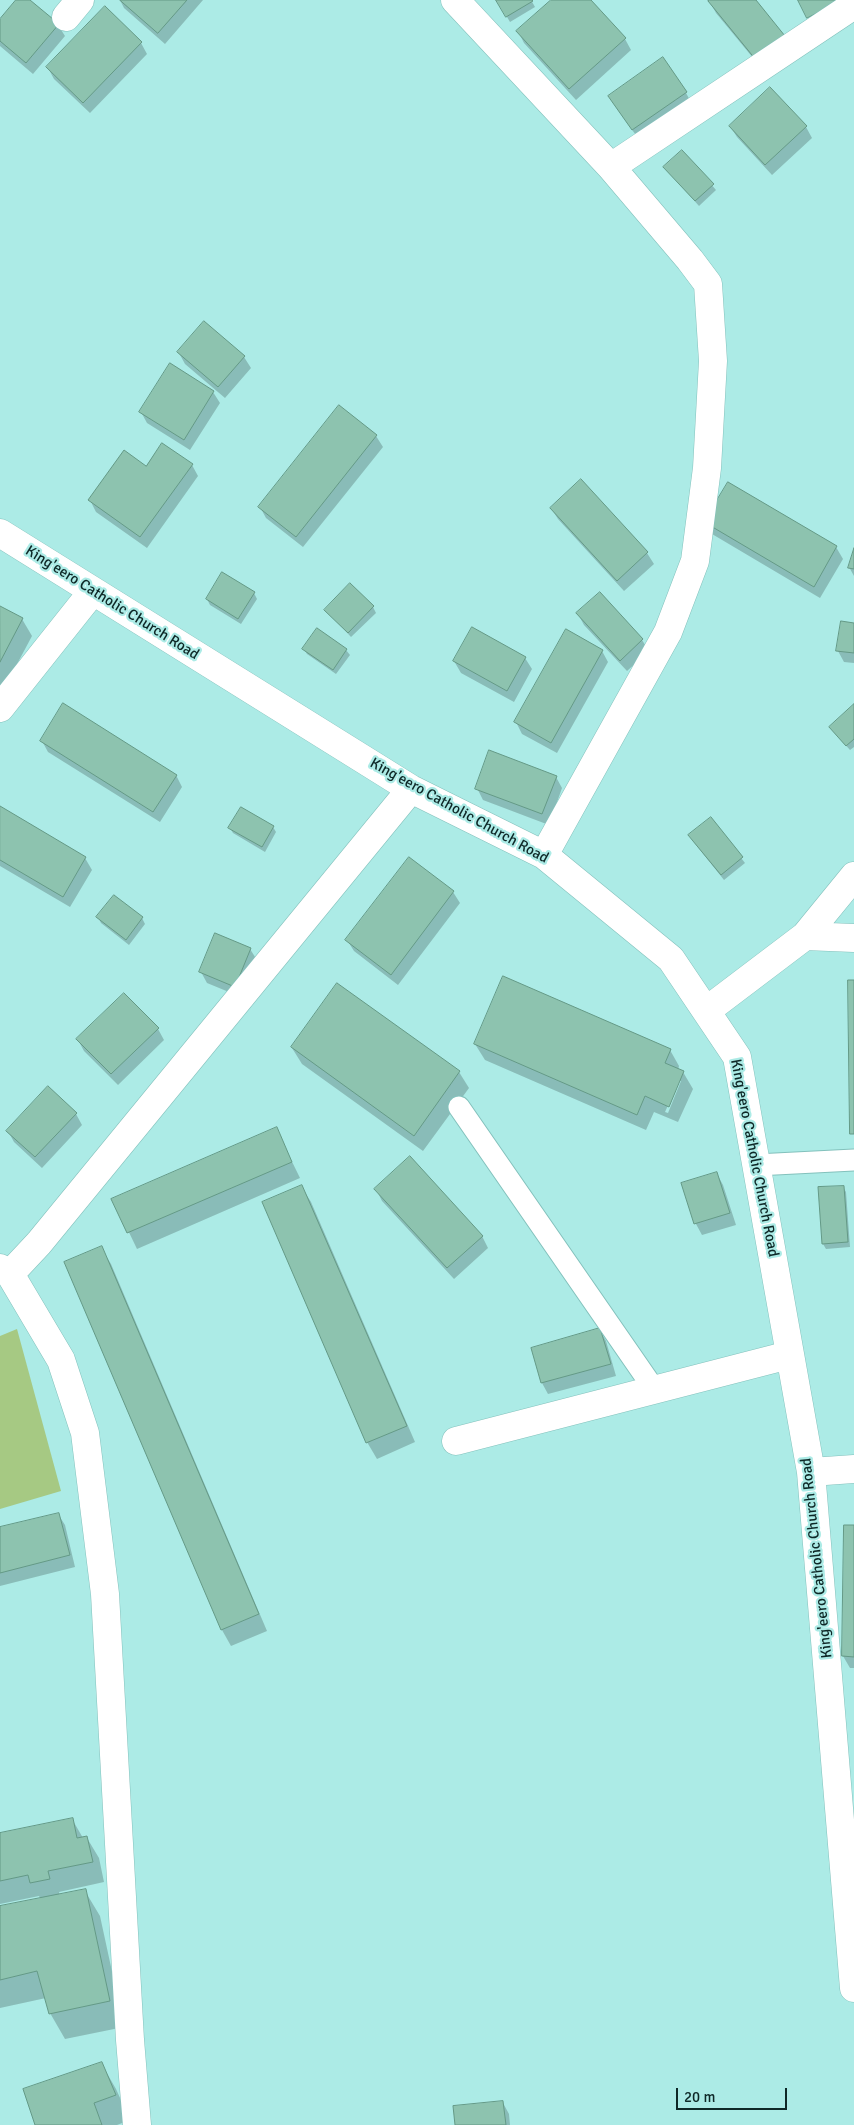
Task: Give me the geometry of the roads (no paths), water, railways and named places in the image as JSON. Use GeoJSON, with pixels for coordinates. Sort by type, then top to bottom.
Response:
{"type":"FeatureCollection","features":[{"type":"Feature","properties":{"kind":"street"},"geometry":{"type":"LineString","coordinates":[[455,0],[611,167],[708,284],[713,361],[707,468],[695,561],[668,632],[544,855]]}},
{"type":"Feature","properties":{"kind":"street"},"geometry":{"type":"LineString","coordinates":[[611,167],[854,5]]}},
{"type":"Feature","properties":{"kind":"street","name":"King'eero Catholic Church Road"},"geometry":{"type":"LineString","coordinates":[[0,533],[411,789],[544,855],[671,960],[737,1056],[811,1472],[848,1838],[854,1988]]}},
{"type":"Feature","properties":{"kind":"street"},"geometry":{"type":"LineString","coordinates":[[0,708],[93,591]]}},
{"type":"Feature","properties":{"kind":"street"},"geometry":{"type":"LineString","coordinates":[[137,2125],[130,2040],[105,1594],[85,1433],[61,1360],[5,1271],[39,1243],[411,789]]}},
{"type":"Feature","properties":{"kind":"street"},"geometry":{"type":"LineString","coordinates":[[706,1011],[805,936],[854,876]]}},
{"type":"Feature","properties":{"kind":"street"},"geometry":{"type":"LineString","coordinates":[[805,936],[854,938]]}},
{"type":"Feature","properties":{"kind":"street"},"geometry":{"type":"LineString","coordinates":[[456,1441],[789,1355]]}},
{"type":"Feature","properties":{"kind":"street"},"geometry":{"type":"LineString","coordinates":[[811,1472],[854,1469]]}},
{"type":"Feature","properties":{"kind":"lane"},"geometry":{"type":"LineString","coordinates":[[459,1107],[654,1390]]}},
{"type":"Feature","properties":{"kind":"lane"},"geometry":{"type":"LineString","coordinates":[[756,1165],[854,1160]]}}]}
